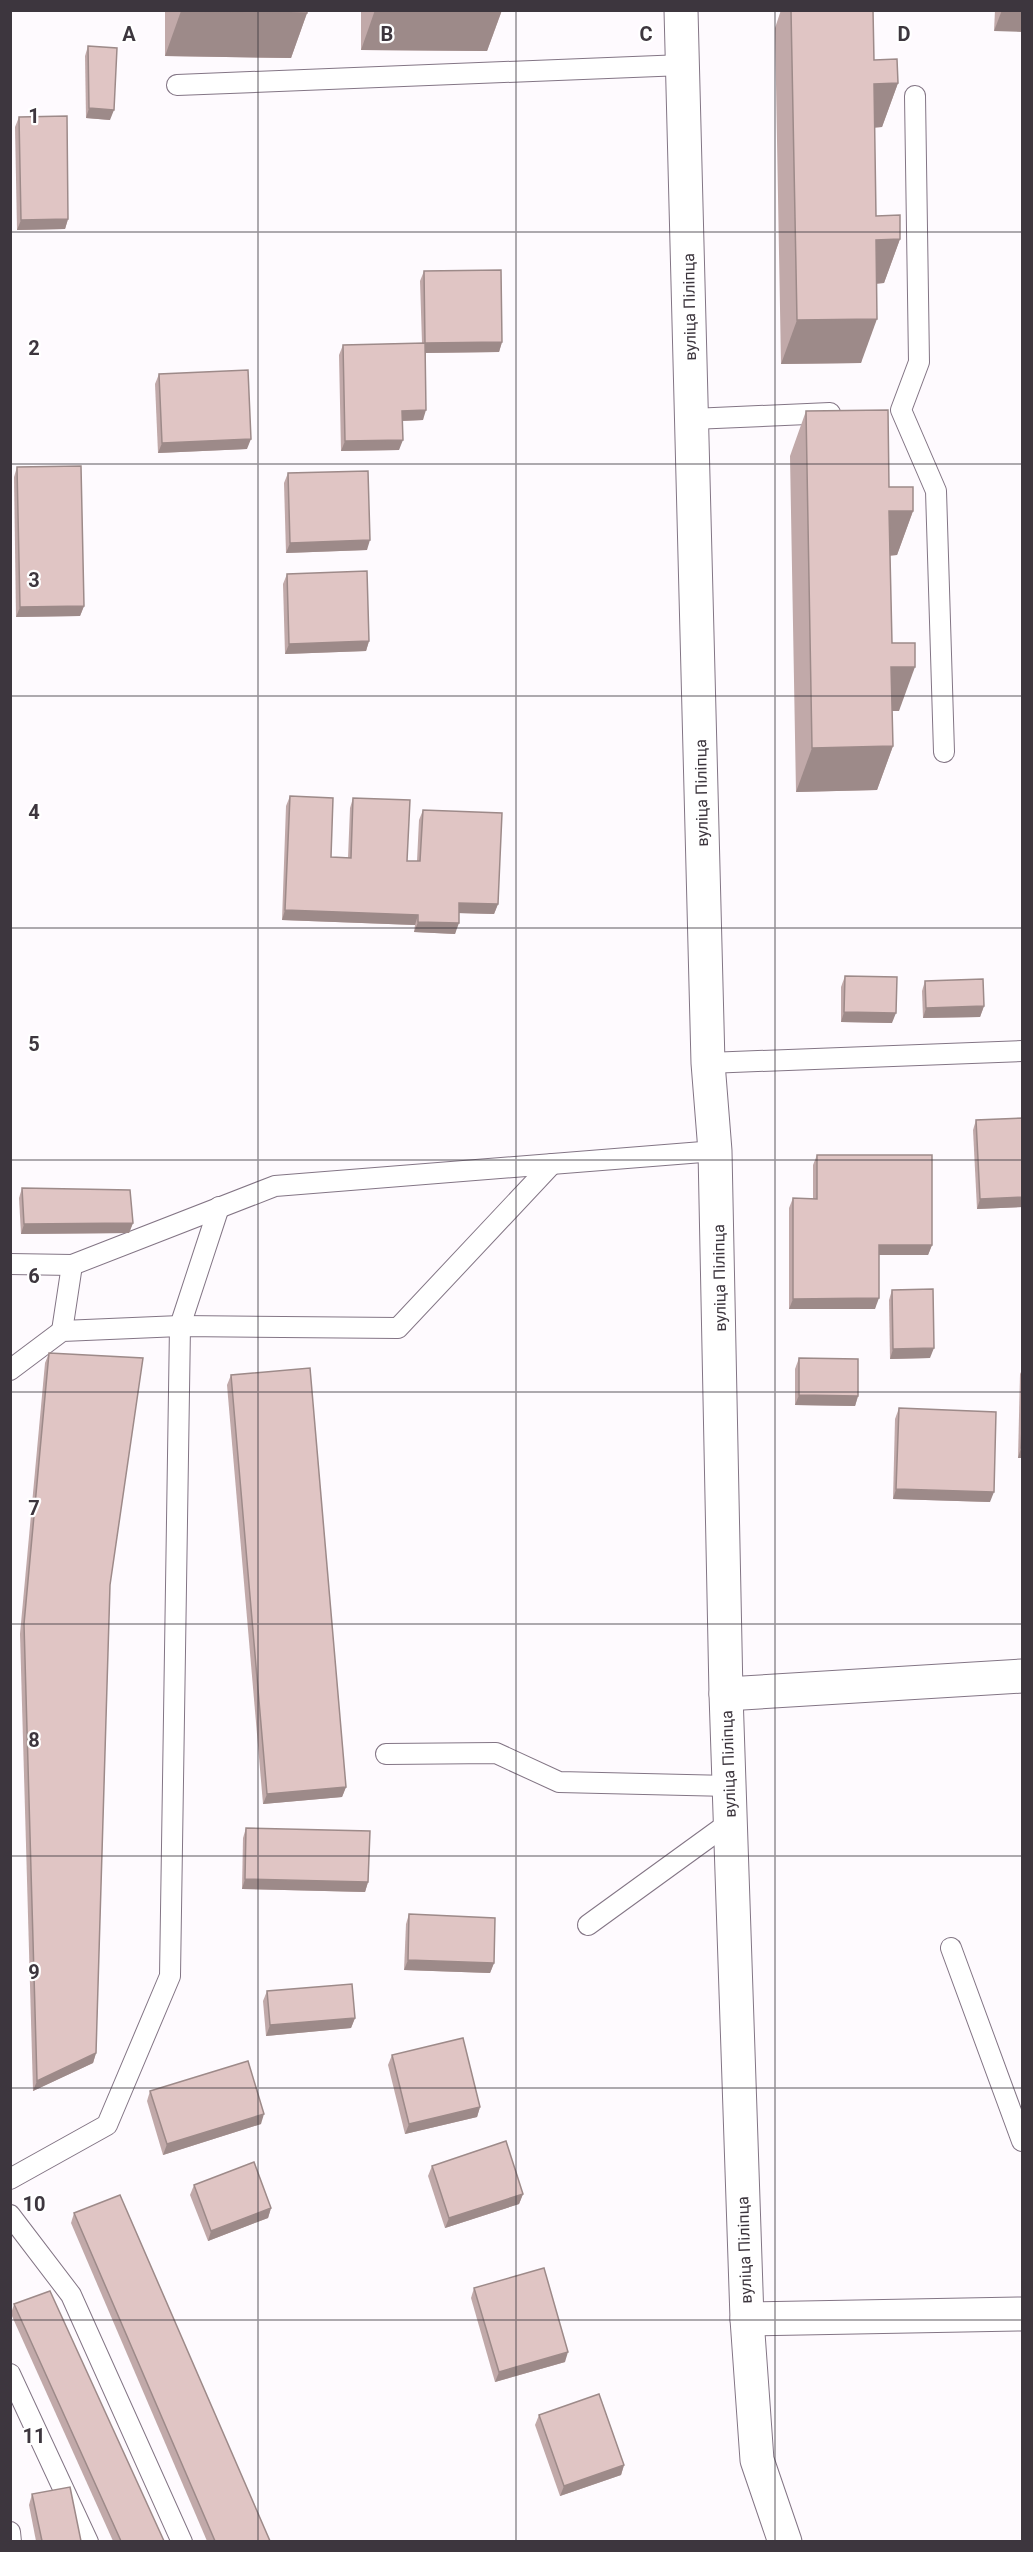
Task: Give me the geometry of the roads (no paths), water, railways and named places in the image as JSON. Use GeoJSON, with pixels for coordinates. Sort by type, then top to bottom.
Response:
{"type":"FeatureCollection","features":[{"type":"Feature","properties":{"kind":"street","name":"вуліца Піліпца"},"geometry":{"type":"LineString","coordinates":[[681,10],[708,1063],[715,1151],[726,1694],[747,2319],[757,2460],[785,2541]]}},
{"type":"Feature","properties":{"kind":"street"},"geometry":{"type":"LineString","coordinates":[[726,1694],[1023,1676]]}},
{"type":"Feature","properties":{"kind":"street"},"geometry":{"type":"LineString","coordinates":[[747,2319],[1023,2314]]}},
{"type":"Feature","properties":{"kind":"lane"},"geometry":{"type":"LineString","coordinates":[[177,85],[682,66]]}},
{"type":"Feature","properties":{"kind":"lane"},"geometry":{"type":"LineString","coordinates":[[915,96],[919,362],[901,410],[936,491],[944,752]]}},
{"type":"Feature","properties":{"kind":"lane"},"geometry":{"type":"LineString","coordinates":[[878,411],[901,410]]}},
{"type":"Feature","properties":{"kind":"lane"},"geometry":{"type":"LineString","coordinates":[[692,419],[855,412]]}},
{"type":"Feature","properties":{"kind":"lane"},"geometry":{"type":"LineString","coordinates":[[708,1063],[1023,1051]]}},
{"type":"Feature","properties":{"kind":"lane"},"geometry":{"type":"LineString","coordinates":[[10,1264],[72,1265],[275,1185],[715,1151]]}},
{"type":"Feature","properties":{"kind":"lane"},"geometry":{"type":"LineString","coordinates":[[10,1370],[62,1331],[180,1326],[398,1328],[552,1164]]}},
{"type":"Feature","properties":{"kind":"lane"},"geometry":{"type":"LineString","coordinates":[[10,2179],[107,2125],[170,1976],[180,1326],[219,1207]]}},
{"type":"Feature","properties":{"kind":"lane"},"geometry":{"type":"LineString","coordinates":[[62,1331],[72,1265]]}},
{"type":"Feature","properties":{"kind":"lane"},"geometry":{"type":"LineString","coordinates":[[386,1754],[496,1753],[559,1782],[729,1786]]}},
{"type":"Feature","properties":{"kind":"lane"},"geometry":{"type":"LineString","coordinates":[[588,1925],[730,1822]]}},
{"type":"Feature","properties":{"kind":"lane"},"geometry":{"type":"LineString","coordinates":[[951,1948],[1023,2141]]}},
{"type":"Feature","properties":{"kind":"lane"},"geometry":{"type":"LineString","coordinates":[[10,2215],[71,2295],[182,2541]]}},
{"type":"Feature","properties":{"kind":"lane"},"geometry":{"type":"LineString","coordinates":[[10,2374],[88,2541]]}},
{"type":"Feature","properties":{"kind":"lane"},"geometry":{"type":"LineString","coordinates":[[10,2532],[11,2541]]}}]}
